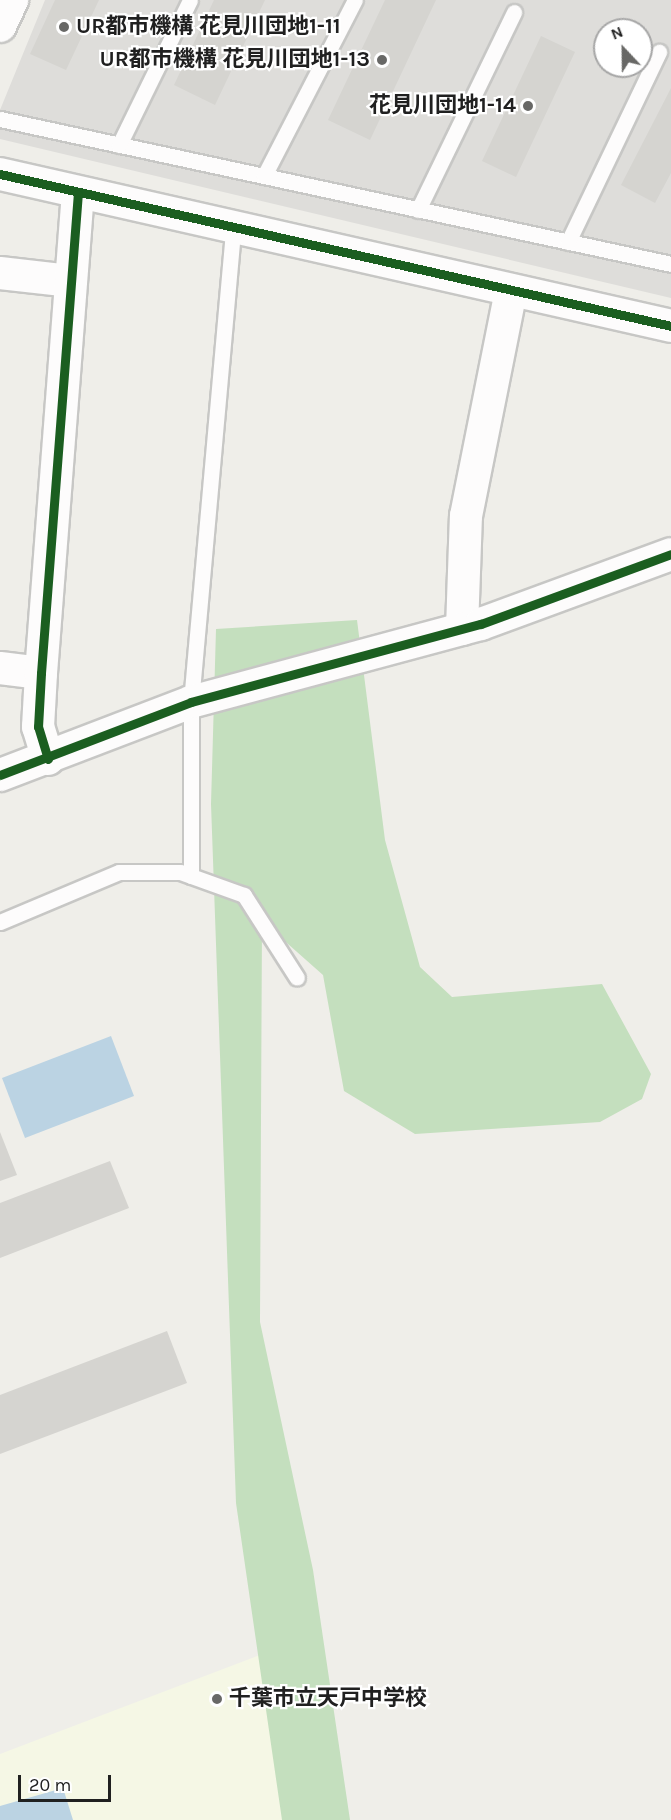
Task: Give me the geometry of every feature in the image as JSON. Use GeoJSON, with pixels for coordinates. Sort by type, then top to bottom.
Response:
{"type":"FeatureCollection","features":[{"type":"Feature","properties":{"kind":"street"},"geometry":{"type":"LineString","coordinates":[[0,26],[12,0]]}},
{"type":"Feature","properties":{"kind":"street"},"geometry":{"type":"LineString","coordinates":[[0,174],[78,194],[671,326]]}},
{"type":"Feature","properties":{"kind":"street"},"geometry":{"type":"LineString","coordinates":[[48,759],[38,727],[78,194]]}},
{"type":"Feature","properties":{"kind":"street"},"geometry":{"type":"LineString","coordinates":[[0,273],[70,281]]}},
{"type":"Feature","properties":{"kind":"street"},"geometry":{"type":"LineString","coordinates":[[462,629],[466,516],[511,290]]}},
{"type":"Feature","properties":{"kind":"street"},"geometry":{"type":"LineString","coordinates":[[0,776],[191,702],[462,629],[671,554]]}},
{"type":"Feature","properties":{"kind":"street"},"geometry":{"type":"LineString","coordinates":[[0,668],[41,673]]}},
{"type":"Feature","properties":{"kind":"lane"},"geometry":{"type":"LineString","coordinates":[[119,145],[190,0]]}},
{"type":"Feature","properties":{"kind":"lane"},"geometry":{"type":"LineString","coordinates":[[264,176],[355,0]]}},
{"type":"Feature","properties":{"kind":"lane"},"geometry":{"type":"LineString","coordinates":[[418,210],[514,12]]}},
{"type":"Feature","properties":{"kind":"lane"},"geometry":{"type":"LineString","coordinates":[[568,242],[659,52]]}},
{"type":"Feature","properties":{"kind":"lane"},"geometry":{"type":"LineString","coordinates":[[0,119],[671,264]]}},
{"type":"Feature","properties":{"kind":"lane"},"geometry":{"type":"LineString","coordinates":[[191,876],[191,702],[233,227]]}},
{"type":"Feature","properties":{"kind":"lane"},"geometry":{"type":"LineString","coordinates":[[0,922],[119,872],[180,872],[244,895],[297,978]]}},
{"type":"Feature","properties":{"kind":"shaded area"},"geometry":{"type":"Polygon","coordinates":[[[45,0],[671,0],[671,298],[0,139],[0,110],[45,0]]]}},
{"type":"Feature","properties":{"kind":"shaded area","name":"千葉市立天戸中学校"},"geometry":{"type":"Polygon","coordinates":[[[286,1645],[303,1820],[0,1820],[0,1754],[286,1645]]]}},
{"type":"Feature","properties":{"kind":"green space"},"geometry":{"type":"Polygon","coordinates":[[[357,620],[385,840],[420,967],[452,997],[602,984],[651,1074],[642,1099],[600,1122],[415,1134],[344,1091],[323,975],[262,921],[260,1322],[313,1570],[350,1820],[282,1820],[236,1503],[211,804],[216,629],[357,620]]]}},
{"type":"Feature","properties":{"kind":"water"},"geometry":{"type":"Polygon","coordinates":[[[111,1036],[134,1096],[25,1138],[2,1078],[111,1036]]]}},
{"type":"Feature","properties":{"kind":"water"},"geometry":{"type":"Polygon","coordinates":[[[63,1788],[73,1820],[0,1820],[0,1806],[63,1788]]]}},
{"type":"Feature","properties":{"kind":"building","name":"UR都市機構 花見川団地1-11"},"geometry":{"type":"Polygon","coordinates":[[[55,0],[99,0],[66,70],[30,54],[55,0]]]}},
{"type":"Feature","properties":{"kind":"building"},"geometry":{"type":"Polygon","coordinates":[[[214,0],[265,0],[215,105],[174,85],[214,0]]]}},
{"type":"Feature","properties":{"kind":"building","name":"UR都市機構 花見川団地1-13"},"geometry":{"type":"Polygon","coordinates":[[[385,0],[436,0],[370,140],[328,120],[385,0]]]}},
{"type":"Feature","properties":{"kind":"building","name":"花見川団地1-14"},"geometry":{"type":"Polygon","coordinates":[[[541,36],[575,52],[516,177],[482,161],[541,36]]]}},
{"type":"Feature","properties":{"kind":"building"},"geometry":{"type":"Polygon","coordinates":[[[671,88],[671,173],[655,203],[621,185],[671,88]]]}},
{"type":"Feature","properties":{"kind":"building"},"geometry":{"type":"Polygon","coordinates":[[[0,1132],[17,1175],[0,1181],[0,1132]]]}},
{"type":"Feature","properties":{"kind":"building"},"geometry":{"type":"Polygon","coordinates":[[[110,1161],[129,1208],[0,1258],[0,1203],[110,1161]]]}},
{"type":"Feature","properties":{"kind":"building"},"geometry":{"type":"Polygon","coordinates":[[[167,1331],[187,1383],[0,1454],[0,1395],[167,1331]]]}},
{"type":"Feature","properties":{"kind":"cycle path"},"geometry":{"type":"LineString","coordinates":[[0,174],[671,326]]}},
{"type":"Feature","properties":{"kind":"cycle path"},"geometry":{"type":"LineString","coordinates":[[48,759],[38,727],[78,194]]}},
{"type":"Feature","properties":{"kind":"cycle path"},"geometry":{"type":"LineString","coordinates":[[0,775],[191,702],[481,624],[671,554]]}},
{"type":"Feature","properties":{"kind":"place","name":"UR都市機構 花見川団地1-11"},"geometry":{"type":"Point","coordinates":[64,27]}},
{"type":"Feature","properties":{"kind":"place","name":"UR都市機構 花見川団地1-13"},"geometry":{"type":"Point","coordinates":[382,60]}},
{"type":"Feature","properties":{"kind":"place","name":"花見川団地1-14"},"geometry":{"type":"Point","coordinates":[528,106]}},
{"type":"Feature","properties":{"kind":"place","name":"千葉市立天戸中学校"},"geometry":{"type":"Point","coordinates":[217,1699]}}]}
